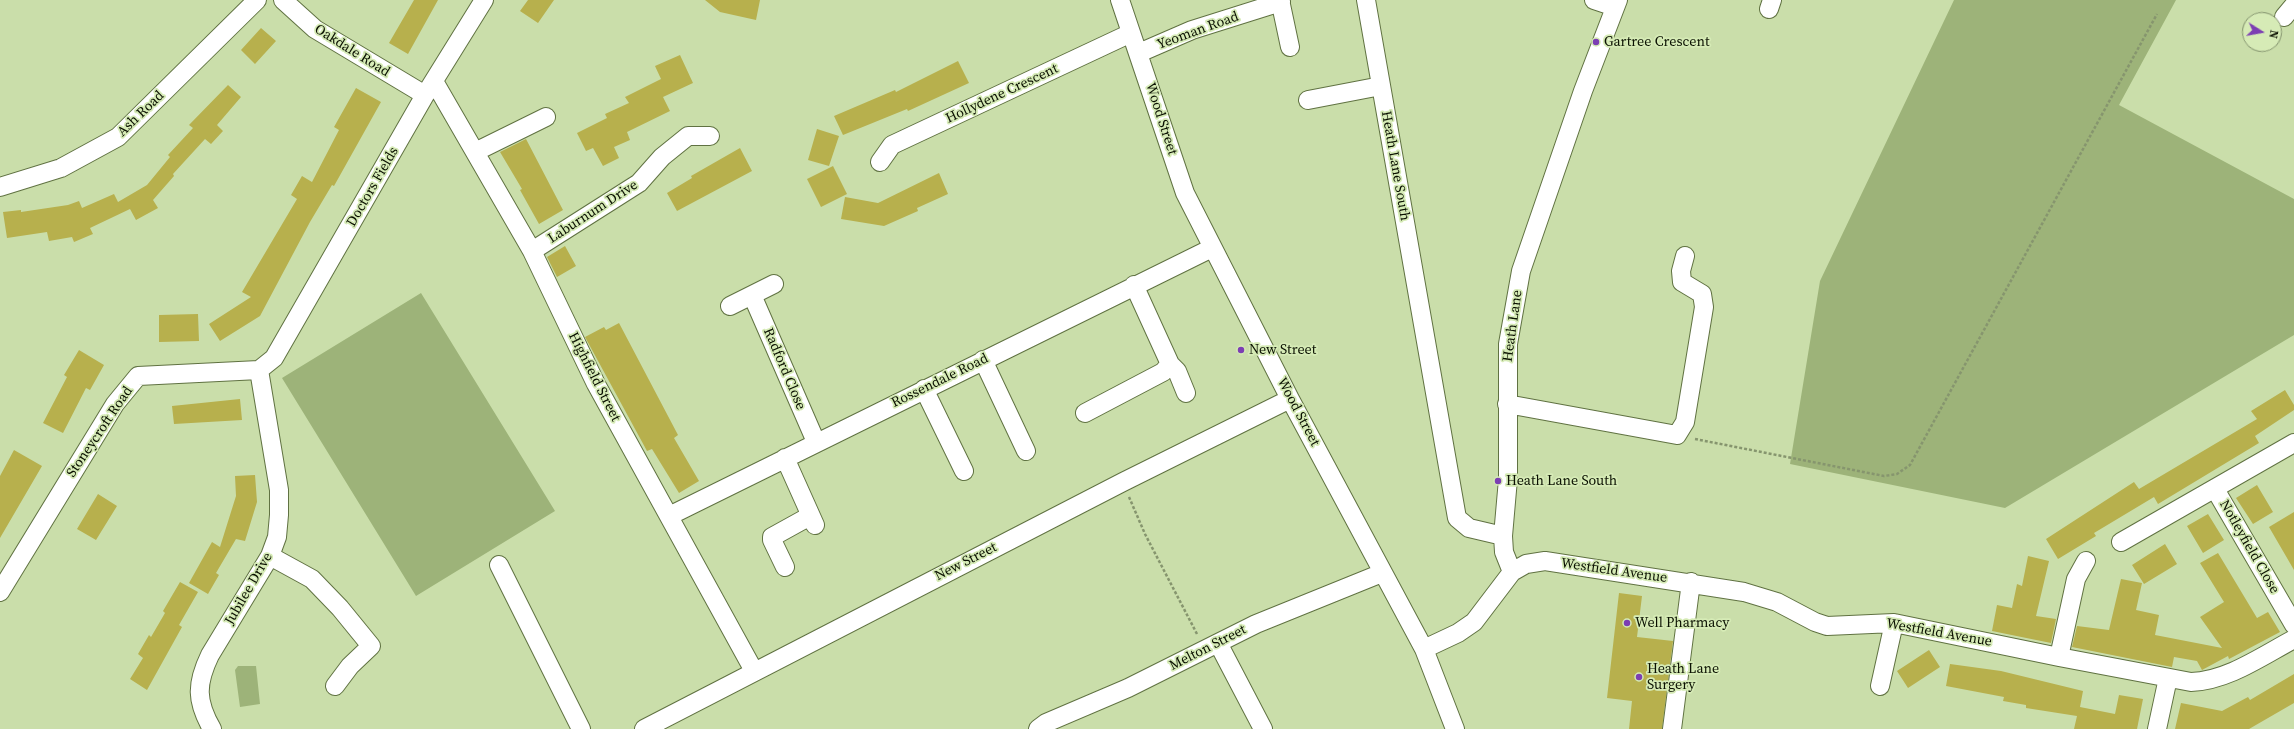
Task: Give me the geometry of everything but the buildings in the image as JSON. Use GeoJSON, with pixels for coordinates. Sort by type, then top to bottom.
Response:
{"type":"FeatureCollection","features":[{"type":"Feature","properties":{"kind":"street","name":"Ash Road"},"geometry":{"type":"LineString","coordinates":[[0,187],[61,168],[118,138],[257,0]]}},
{"type":"Feature","properties":{"kind":"street","name":"Oakdale Road"},"geometry":{"type":"LineString","coordinates":[[283,0],[315,29],[430,89]]}},
{"type":"Feature","properties":{"kind":"street","name":"Doctors Fields"},"geometry":{"type":"LineString","coordinates":[[260,370],[274,358],[430,89],[484,0]]}},
{"type":"Feature","properties":{"kind":"street","name":"Wood Street"},"geometry":{"type":"LineString","coordinates":[[1120,0],[1185,193],[1290,399],[1424,649],[1455,729]]}},
{"type":"Feature","properties":{"kind":"street","name":"Heath Lane South"},"geometry":{"type":"LineString","coordinates":[[1366,0],[1457,518],[1469,528],[1503,536]]}},
{"type":"Feature","properties":{"kind":"street"},"geometry":{"type":"LineString","coordinates":[[1594,0],[1616,3]]}},
{"type":"Feature","properties":{"kind":"street"},"geometry":{"type":"LineString","coordinates":[[1280,1],[1290,47]]}},
{"type":"Feature","properties":{"kind":"street","name":"Yeoman Road"},"geometry":{"type":"LineString","coordinates":[[1139,53],[1192,30],[1280,1]]}},
{"type":"Feature","properties":{"kind":"street","name":"Heath Lane"},"geometry":{"type":"LineString","coordinates":[[1512,572],[1504,552],[1503,536],[1508,479],[1508,344],[1521,271],[1583,91],[1616,3]]}},
{"type":"Feature","properties":{"kind":"street","name":"Hollydene Crescent"},"geometry":{"type":"LineString","coordinates":[[880,162],[892,145],[1131,33]]}},
{"type":"Feature","properties":{"kind":"street"},"geometry":{"type":"LineString","coordinates":[[1308,100],[1381,86]]}},
{"type":"Feature","properties":{"kind":"street","name":"Highfield Street"},"geometry":{"type":"LineString","coordinates":[[430,89],[475,152],[532,251],[596,384],[669,516],[713,600],[754,671]]}},
{"type":"Feature","properties":{"kind":"street"},"geometry":{"type":"LineString","coordinates":[[475,152],[546,117]]}},
{"type":"Feature","properties":{"kind":"street","name":"Laburnum Drive"},"geometry":{"type":"LineString","coordinates":[[532,251],[639,183],[662,157],[688,136],[710,136]]}},
{"type":"Feature","properties":{"kind":"street","name":"Rossendale Road"},"geometry":{"type":"LineString","coordinates":[[669,516],[1134,285],[1212,248]]}},
{"type":"Feature","properties":{"kind":"street"},"geometry":{"type":"LineString","coordinates":[[1507,404],[1677,435],[1685,422],[1704,307],[1702,294],[1682,282],[1681,271],[1685,256]]}},
{"type":"Feature","properties":{"kind":"street"},"geometry":{"type":"LineString","coordinates":[[730,306],[774,284]]}},
{"type":"Feature","properties":{"kind":"street"},"geometry":{"type":"LineString","coordinates":[[1134,285],[1170,364],[1177,371],[1186,393]]}},
{"type":"Feature","properties":{"kind":"street","name":"Radford Close"},"geometry":{"type":"LineString","coordinates":[[752,295],[816,442]]}},
{"type":"Feature","properties":{"kind":"street"},"geometry":{"type":"LineString","coordinates":[[983,360],[1026,450]]}},
{"type":"Feature","properties":{"kind":"street"},"geometry":{"type":"LineString","coordinates":[[1085,413],[1163,372],[1170,364]]}},
{"type":"Feature","properties":{"kind":"street","name":"Jubilee Drive"},"geometry":{"type":"LineString","coordinates":[[212,729],[202,712],[199,690],[202,671],[210,655],[270,556],[276,537],[279,515],[278,490],[260,370]]}},
{"type":"Feature","properties":{"kind":"street","name":"Stoneycroft Road"},"geometry":{"type":"LineString","coordinates":[[0,592],[107,418],[138,376],[260,370]]}},
{"type":"Feature","properties":{"kind":"street"},"geometry":{"type":"LineString","coordinates":[[924,390],[964,471]]}},
{"type":"Feature","properties":{"kind":"street","name":"New Street"},"geometry":{"type":"LineString","coordinates":[[654,727],[754,671],[1123,482],[1290,399]]}},
{"type":"Feature","properties":{"kind":"street","name":"Notleyfield Close"},"geometry":{"type":"LineString","coordinates":[[2121,542],[2294,442]]}},
{"type":"Feature","properties":{"kind":"street"},"geometry":{"type":"LineString","coordinates":[[785,458],[813,521],[772,537],[785,567]]}},
{"type":"Feature","properties":{"kind":"street","name":"Notleyfield Close"},"geometry":{"type":"LineString","coordinates":[[2215,489],[2294,625]]}},
{"type":"Feature","properties":{"kind":"street"},"geometry":{"type":"LineString","coordinates":[[270,556],[312,579],[371,646],[350,666],[334,686]]}},
{"type":"Feature","properties":{"kind":"street","name":"Westfield Avenue"},"geometry":{"type":"LineString","coordinates":[[1512,572],[1526,564],[1545,561],[1691,582],[1744,592],[1777,602],[1815,622],[1827,626],[1839,627],[1894,622],[2059,657],[2191,682],[2206,681],[2222,676],[2294,639]]}},
{"type":"Feature","properties":{"kind":"street"},"geometry":{"type":"LineString","coordinates":[[2059,657],[2076,579],[2086,561]]}},
{"type":"Feature","properties":{"kind":"street"},"geometry":{"type":"LineString","coordinates":[[499,565],[581,729]]}},
{"type":"Feature","properties":{"kind":"street"},"geometry":{"type":"LineString","coordinates":[[1424,649],[1458,633],[1474,622],[1512,572]]}},
{"type":"Feature","properties":{"kind":"street","name":"Melton Street"},"geometry":{"type":"LineString","coordinates":[[1038,729],[1046,723],[1128,688],[1256,624],[1382,573]]}},
{"type":"Feature","properties":{"kind":"street"},"geometry":{"type":"LineString","coordinates":[[1672,729],[1691,582]]}},
{"type":"Feature","properties":{"kind":"street"},"geometry":{"type":"LineString","coordinates":[[1880,686],[1894,622]]}},
{"type":"Feature","properties":{"kind":"street"},"geometry":{"type":"LineString","coordinates":[[1212,646],[1263,729]]}},
{"type":"Feature","properties":{"kind":"street"},"geometry":{"type":"LineString","coordinates":[[2157,729],[2168,678]]}},
{"type":"Feature","properties":{"kind":"path"},"geometry":{"type":"LineString","coordinates":[[1677,435],[1884,476],[1897,474],[1904,470],[1917,454],[2157,14]]}},
{"type":"Feature","properties":{"kind":"path"},"geometry":{"type":"LineString","coordinates":[[1123,482],[1145,534],[1212,646]]}},
{"type":"Feature","properties":{"kind":"green space"},"geometry":{"type":"Polygon","coordinates":[[[1954,0],[2176,0],[2119,105],[2294,199],[2294,335],[2005,508],[1790,464],[1820,281],[1954,0]]]}},
{"type":"Feature","properties":{"kind":"green space"},"geometry":{"type":"Polygon","coordinates":[[[421,293],[555,511],[416,596],[282,378],[421,293]]]}},
{"type":"Feature","properties":{"kind":"green space"},"geometry":{"type":"Polygon","coordinates":[[[238,666],[256,666],[260,704],[240,707],[235,670],[238,666]]]}},
{"type":"Feature","properties":{"kind":"place","name":"Gartree Crescent"},"geometry":{"type":"Point","coordinates":[1596,42]}},
{"type":"Feature","properties":{"kind":"place","name":"New Street"},"geometry":{"type":"Point","coordinates":[1241,350]}},
{"type":"Feature","properties":{"kind":"place","name":"Heath Lane South"},"geometry":{"type":"Point","coordinates":[1498,481]}},
{"type":"Feature","properties":{"kind":"place","name":"Well Pharmacy"},"geometry":{"type":"Point","coordinates":[1627,623]}},
{"type":"Feature","properties":{"kind":"place","name":"Heath Lane Surgery"},"geometry":{"type":"Point","coordinates":[1639,677]}}]}
